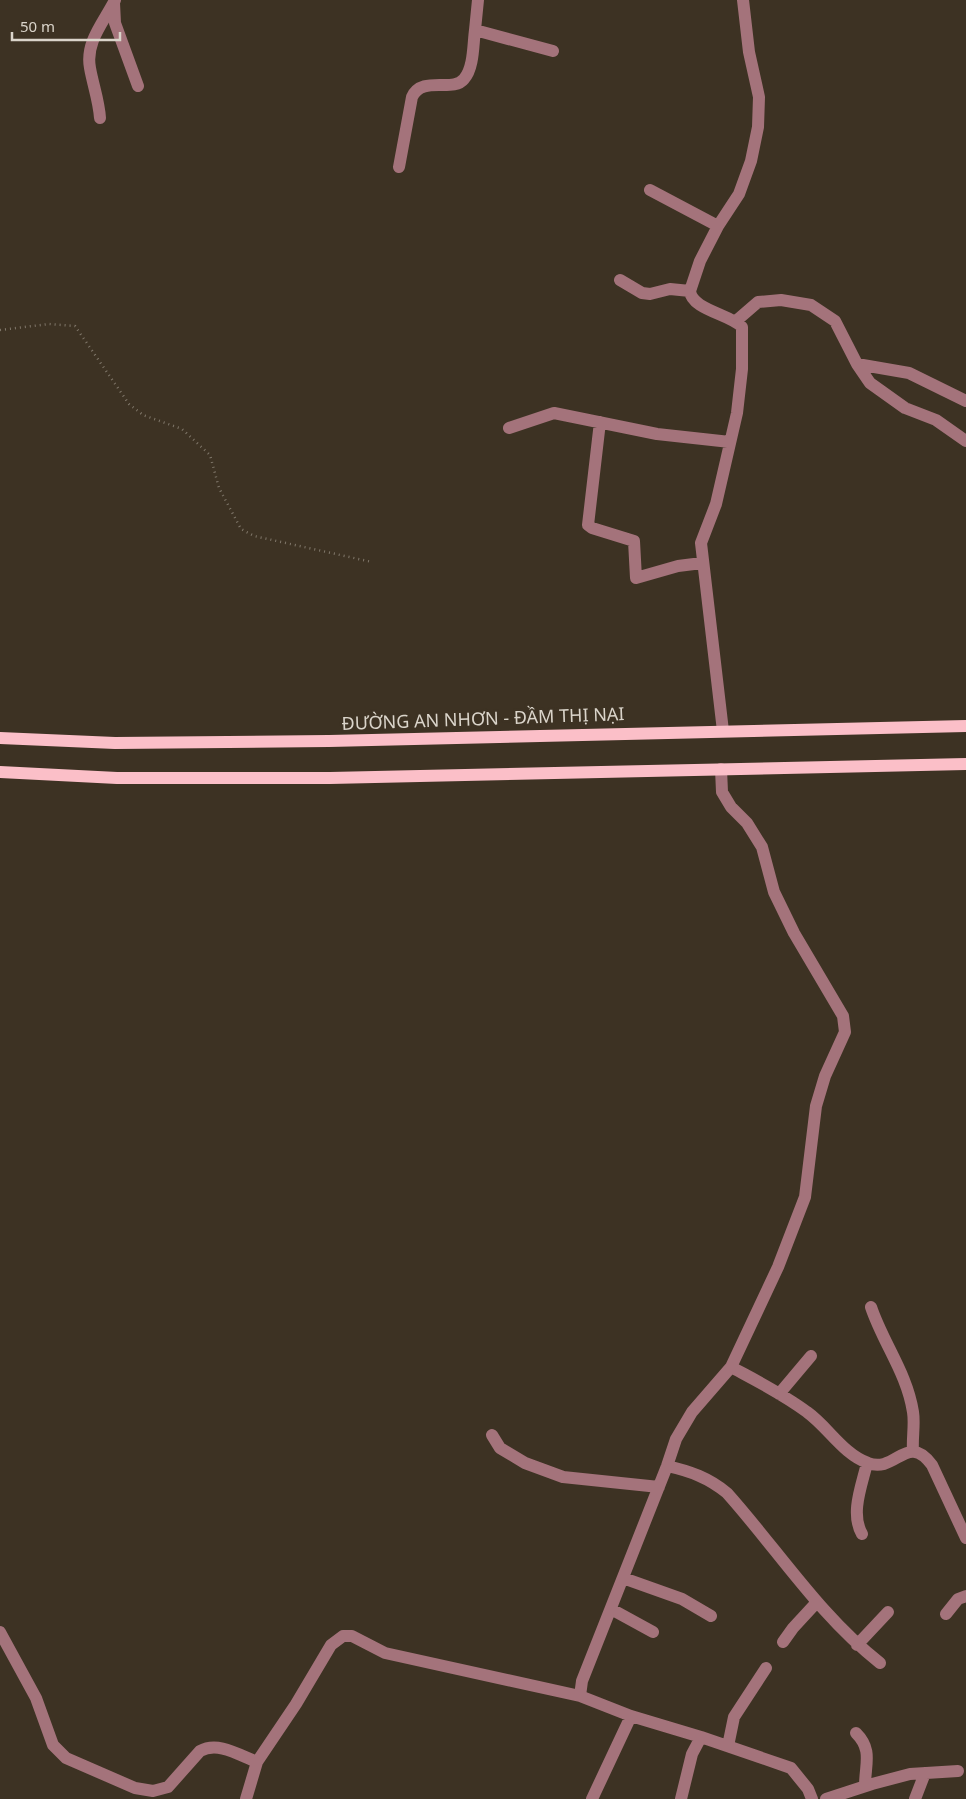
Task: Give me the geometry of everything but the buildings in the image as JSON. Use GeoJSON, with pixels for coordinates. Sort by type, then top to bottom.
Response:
{"type":"FeatureCollection","features":[{"type":"Feature","properties":{"kind":"main road","name":"ĐƯỜNG AN NHƠN - ĐẦM THỊ NẠI"},"geometry":{"type":"LineString","coordinates":[[0,738],[115,743],[319,741],[966,726]]}},
{"type":"Feature","properties":{"kind":"main road"},"geometry":{"type":"LineString","coordinates":[[0,772],[117,778],[330,778],[966,764]]}},
{"type":"Feature","properties":{"kind":"street"},"geometry":{"type":"LineString","coordinates":[[399,166],[415,90],[422,87],[458,83],[464,80],[469,70],[476,30],[478,0]]}},
{"type":"Feature","properties":{"kind":"street"},"geometry":{"type":"LineString","coordinates":[[724,731],[701,543],[716,504],[740,394],[742,327],[736,321],[710,311],[695,300],[690,290],[700,261],[718,226],[739,194],[752,161],[758,127],[759,97],[751,59],[743,0]]}},
{"type":"Feature","properties":{"kind":"street"},"geometry":{"type":"LineString","coordinates":[[115,1],[114,23],[138,86]]}},
{"type":"Feature","properties":{"kind":"street"},"geometry":{"type":"LineString","coordinates":[[100,118],[89,66],[90,50],[94,36],[115,1]]}},
{"type":"Feature","properties":{"kind":"street"},"geometry":{"type":"LineString","coordinates":[[476,30],[553,51]]}},
{"type":"Feature","properties":{"kind":"street"},"geometry":{"type":"LineString","coordinates":[[650,190],[718,226]]}},
{"type":"Feature","properties":{"kind":"street"},"geometry":{"type":"LineString","coordinates":[[620,280],[642,293],[650,294],[670,289],[690,290]]}},
{"type":"Feature","properties":{"kind":"street"},"geometry":{"type":"LineString","coordinates":[[736,321],[758,302],[781,300],[811,305],[835,321],[857,364],[870,383],[904,408],[936,420],[966,441]]}},
{"type":"Feature","properties":{"kind":"street"},"geometry":{"type":"LineString","coordinates":[[857,364],[910,373],[966,401]]}},
{"type":"Feature","properties":{"kind":"street"},"geometry":{"type":"LineString","coordinates":[[509,428],[554,413],[657,434],[730,442]]}},
{"type":"Feature","properties":{"kind":"street"},"geometry":{"type":"LineString","coordinates":[[600,422],[588,525],[592,528],[634,541],[636,578],[678,566],[702,563]]}},
{"type":"Feature","properties":{"kind":"street"},"geometry":{"type":"LineString","coordinates":[[580,1696],[582,1681],[676,1439],[692,1412],[731,1367],[778,1267],[805,1197],[816,1106],[825,1076],[845,1032],[843,1016],[794,933],[774,892],[762,847],[747,823],[730,807],[722,792],[720,769]]}},
{"type":"Feature","properties":{"kind":"street"},"geometry":{"type":"LineString","coordinates":[[871,1307],[878,1329],[898,1364],[910,1399],[914,1414],[913,1451]]}},
{"type":"Feature","properties":{"kind":"street"},"geometry":{"type":"LineString","coordinates":[[779,1394],[811,1356]]}},
{"type":"Feature","properties":{"kind":"street"},"geometry":{"type":"LineString","coordinates":[[731,1367],[808,1412],[851,1453],[867,1463],[882,1464],[913,1451],[924,1455],[932,1465],[966,1538]]}},
{"type":"Feature","properties":{"kind":"street"},"geometry":{"type":"LineString","coordinates":[[492,1435],[500,1448],[525,1463],[563,1477],[659,1486]]}},
{"type":"Feature","properties":{"kind":"street"},"geometry":{"type":"LineString","coordinates":[[862,1534],[857,1520],[867,1463]]}},
{"type":"Feature","properties":{"kind":"street"},"geometry":{"type":"LineString","coordinates":[[667,1466],[689,1470],[715,1482],[817,1602],[857,1645],[880,1663]]}},
{"type":"Feature","properties":{"kind":"street"},"geometry":{"type":"LineString","coordinates":[[623,1578],[682,1599],[711,1616]]}},
{"type":"Feature","properties":{"kind":"street"},"geometry":{"type":"LineString","coordinates":[[946,1614],[958,1599],[966,1596]]}},
{"type":"Feature","properties":{"kind":"street"},"geometry":{"type":"LineString","coordinates":[[783,1642],[817,1602]]}},
{"type":"Feature","properties":{"kind":"street"},"geometry":{"type":"LineString","coordinates":[[611,1609],[653,1632]]}},
{"type":"Feature","properties":{"kind":"street"},"geometry":{"type":"LineString","coordinates":[[857,1645],[888,1612]]}},
{"type":"Feature","properties":{"kind":"street"},"geometry":{"type":"LineString","coordinates":[[0,1632],[36,1698],[53,1745],[66,1758],[135,1788],[153,1791],[168,1787],[200,1751],[207,1748],[227,1750],[256,1762]]}},
{"type":"Feature","properties":{"kind":"street"},"geometry":{"type":"LineString","coordinates":[[246,1799],[256,1762],[296,1704],[331,1645],[346,1635],[385,1653],[580,1696],[631,1716],[701,1736],[792,1768],[808,1789],[812,1799]]}},
{"type":"Feature","properties":{"kind":"street"},"geometry":{"type":"LineString","coordinates":[[728,1746],[734,1717],[766,1668]]}},
{"type":"Feature","properties":{"kind":"street"},"geometry":{"type":"LineString","coordinates":[[592,1799],[631,1716]]}},
{"type":"Feature","properties":{"kind":"street"},"geometry":{"type":"LineString","coordinates":[[856,1733],[864,1741],[868,1752],[865,1786]]}},
{"type":"Feature","properties":{"kind":"street"},"geometry":{"type":"LineString","coordinates":[[681,1799],[692,1754],[701,1736]]}},
{"type":"Feature","properties":{"kind":"street"},"geometry":{"type":"LineString","coordinates":[[826,1799],[910,1774],[958,1771]]}},
{"type":"Feature","properties":{"kind":"street"},"geometry":{"type":"LineString","coordinates":[[916,1799],[924,1773]]}},
{"type":"Feature","properties":{"kind":"path"},"geometry":{"type":"LineString","coordinates":[[0,330],[49,324],[75,326],[129,404],[142,415],[182,429],[210,455],[220,488],[240,529],[254,536],[372,562]]}}]}
